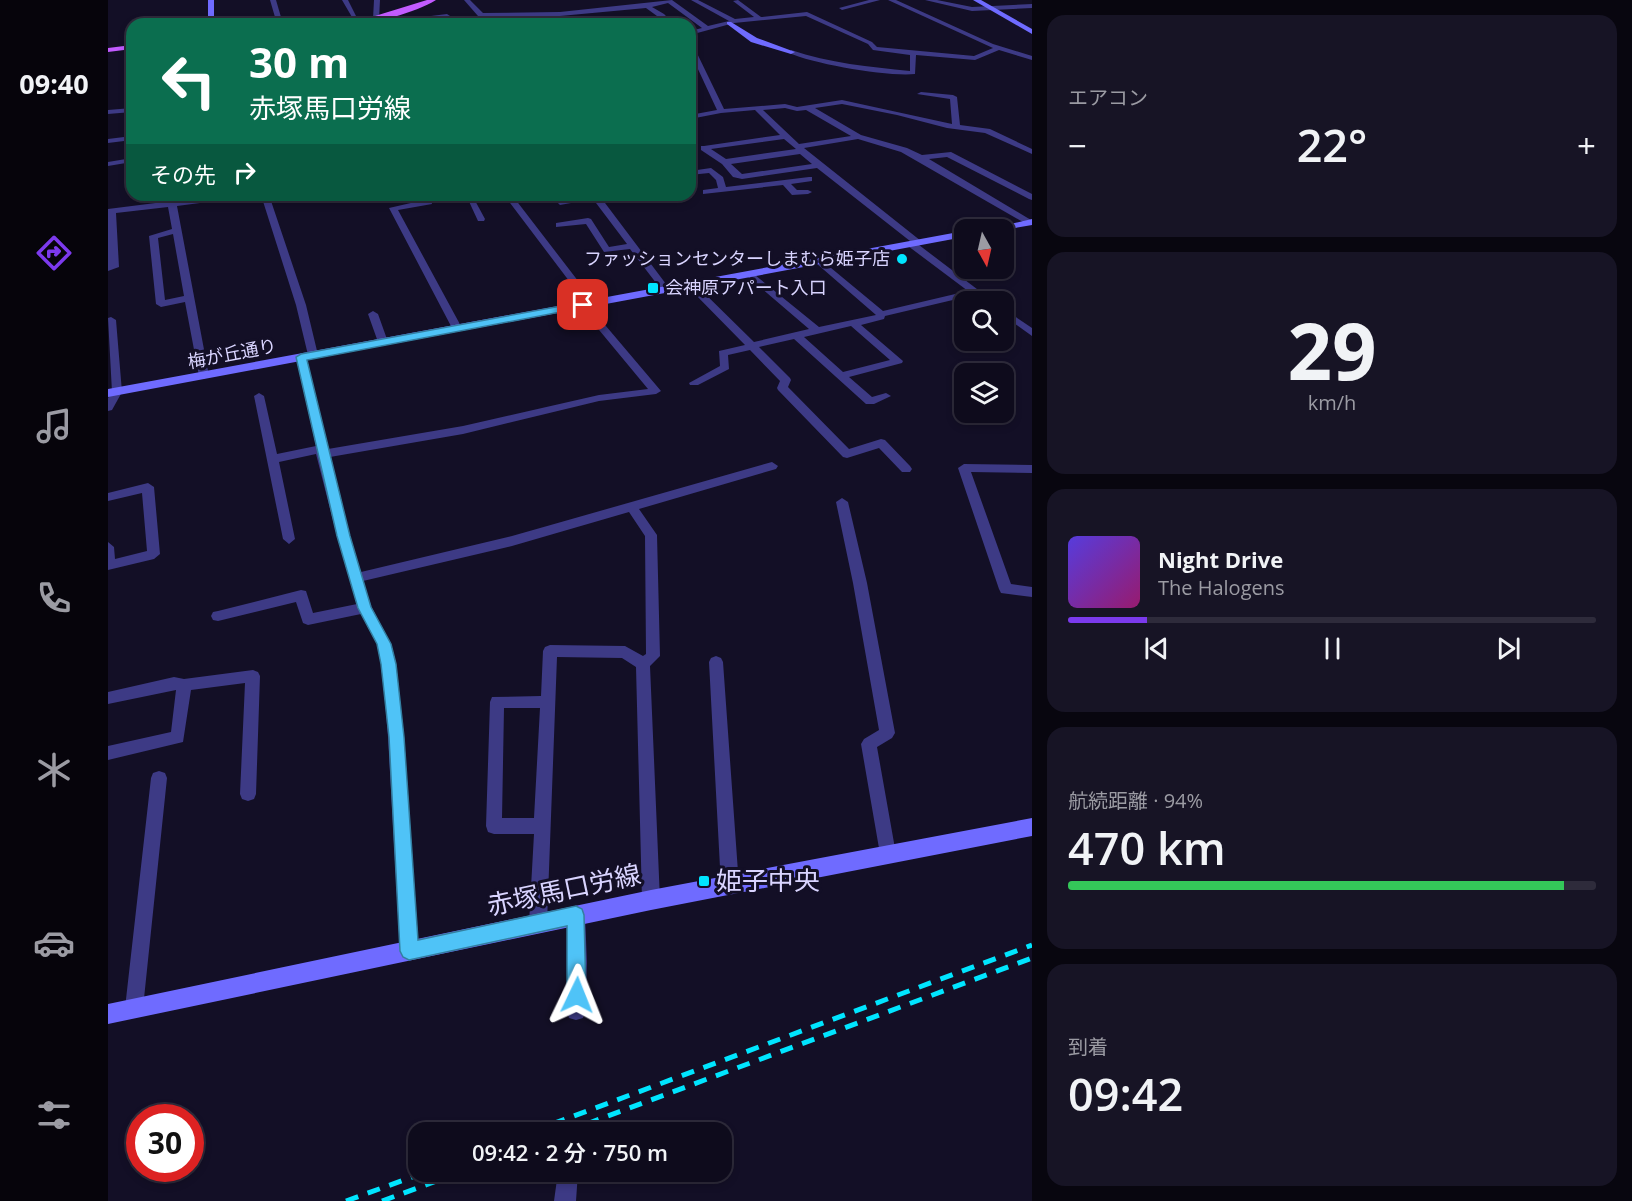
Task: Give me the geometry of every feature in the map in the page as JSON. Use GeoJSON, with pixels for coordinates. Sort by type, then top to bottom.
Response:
{"type":"FeatureCollection","features":[{"type":"Feature","properties":{"kind":"main road"},"geometry":{"type":"LineString","coordinates":[[379,18],[433,0]]}},
{"type":"Feature","properties":{"kind":"main road"},"geometry":{"type":"LineString","coordinates":[[108,50],[126,48]]}},
{"type":"Feature","properties":{"kind":"street"},"geometry":{"type":"LineString","coordinates":[[211,18],[212,0]]}},
{"type":"Feature","properties":{"kind":"street"},"geometry":{"type":"LineString","coordinates":[[273,0],[278,18]]}},
{"type":"Feature","properties":{"kind":"street"},"geometry":{"type":"LineString","coordinates":[[345,0],[356,18]]}},
{"type":"Feature","properties":{"kind":"street"},"geometry":{"type":"LineString","coordinates":[[376,18],[377,0]]}},
{"type":"Feature","properties":{"kind":"street"},"geometry":{"type":"LineString","coordinates":[[466,0],[483,18]]}},
{"type":"Feature","properties":{"kind":"street"},"geometry":{"type":"LineString","coordinates":[[602,0],[607,8]]}},
{"type":"Feature","properties":{"kind":"street"},"geometry":{"type":"LineString","coordinates":[[636,0],[665,18]]}},
{"type":"Feature","properties":{"kind":"street"},"geometry":{"type":"LineString","coordinates":[[694,0],[732,22],[754,40],[803,57],[848,68],[913,73],[913,53]]}},
{"type":"Feature","properties":{"kind":"street"},"geometry":{"type":"LineString","coordinates":[[842,8],[877,0]]}},
{"type":"Feature","properties":{"kind":"street"},"geometry":{"type":"LineString","coordinates":[[891,0],[998,48],[1032,58]]}},
{"type":"Feature","properties":{"kind":"street"},"geometry":{"type":"LineString","coordinates":[[928,0],[968,9],[1032,6]]}},
{"type":"Feature","properties":{"kind":"street"},"geometry":{"type":"LineString","coordinates":[[976,0],[1032,32]]}},
{"type":"Feature","properties":{"kind":"street"},"geometry":{"type":"LineString","coordinates":[[480,15],[560,14],[647,6],[669,1],[693,18]]}},
{"type":"Feature","properties":{"kind":"street"},"geometry":{"type":"LineString","coordinates":[[736,1],[760,19]]}},
{"type":"Feature","properties":{"kind":"street"},"geometry":{"type":"LineString","coordinates":[[552,14],[554,3]]}},
{"type":"Feature","properties":{"kind":"street"},"geometry":{"type":"LineString","coordinates":[[682,10],[706,7]]}},
{"type":"Feature","properties":{"kind":"street"},"geometry":{"type":"LineString","coordinates":[[1023,7],[1030,15]]}},
{"type":"Feature","properties":{"kind":"street"},"geometry":{"type":"LineString","coordinates":[[560,14],[561,18]]}},
{"type":"Feature","properties":{"kind":"street"},"geometry":{"type":"LineString","coordinates":[[696,31],[732,22],[807,14],[870,43],[875,49],[975,58],[998,48]]}},
{"type":"Feature","properties":{"kind":"street"},"geometry":{"type":"LineString","coordinates":[[432,18],[447,16],[447,18]]}},
{"type":"Feature","properties":{"kind":"street"},"geometry":{"type":"LineString","coordinates":[[696,20],[706,28]]}},
{"type":"Feature","properties":{"kind":"street"},"geometry":{"type":"LineString","coordinates":[[696,66],[721,111]]}},
{"type":"Feature","properties":{"kind":"street"},"geometry":{"type":"LineString","coordinates":[[921,94],[953,97],[956,127]]}},
{"type":"Feature","properties":{"kind":"street"},"geometry":{"type":"LineString","coordinates":[[696,116],[721,111],[807,107],[842,102],[898,112],[956,127],[987,131],[1032,152]]}},
{"type":"Feature","properties":{"kind":"street"},"geometry":{"type":"LineString","coordinates":[[807,107],[858,137],[904,150],[921,158],[1030,222]]}},
{"type":"Feature","properties":{"kind":"street"},"geometry":{"type":"LineString","coordinates":[[757,108],[800,149],[974,291]]}},
{"type":"Feature","properties":{"kind":"street"},"geometry":{"type":"LineString","coordinates":[[108,112],[126,110]]}},
{"type":"Feature","properties":{"kind":"street"},"geometry":{"type":"LineString","coordinates":[[786,136],[704,148],[725,162],[736,176],[742,177],[819,165]]}},
{"type":"Feature","properties":{"kind":"street"},"geometry":{"type":"LineString","coordinates":[[725,162],[858,137]]}},
{"type":"Feature","properties":{"kind":"street"},"geometry":{"type":"LineString","coordinates":[[1016,143],[1028,138]]}},
{"type":"Feature","properties":{"kind":"street"},"geometry":{"type":"LineString","coordinates":[[108,141],[126,139]]}},
{"type":"Feature","properties":{"kind":"street"},"geometry":{"type":"LineString","coordinates":[[921,158],[948,154],[1032,197]]}},
{"type":"Feature","properties":{"kind":"street"},"geometry":{"type":"LineString","coordinates":[[108,164],[126,161]]}},
{"type":"Feature","properties":{"kind":"street"},"geometry":{"type":"LineString","coordinates":[[696,172],[711,170],[720,179],[722,189]]}},
{"type":"Feature","properties":{"kind":"street"},"geometry":{"type":"LineString","coordinates":[[706,192],[809,179]]}},
{"type":"Feature","properties":{"kind":"street"},"geometry":{"type":"LineString","coordinates":[[785,182],[795,193],[808,192]]}},
{"type":"Feature","properties":{"kind":"street"},"geometry":{"type":"LineString","coordinates":[[108,268],[114,267],[110,237],[110,212],[194,201]]}},
{"type":"Feature","properties":{"kind":"street"},"geometry":{"type":"LineString","coordinates":[[266,201],[301,305],[322,452],[365,608],[384,644],[389,664],[396,737],[409,951]]}},
{"type":"Feature","properties":{"kind":"street"},"geometry":{"type":"LineString","coordinates":[[429,201],[393,208],[457,328]]}},
{"type":"Feature","properties":{"kind":"street"},"geometry":{"type":"LineString","coordinates":[[472,201],[481,219]]}},
{"type":"Feature","properties":{"kind":"street"},"geometry":{"type":"LineString","coordinates":[[273,459],[464,430],[599,398],[656,391],[587,304],[512,201]]}},
{"type":"Feature","properties":{"kind":"street"},"geometry":{"type":"LineString","coordinates":[[600,201],[666,290]]}},
{"type":"Feature","properties":{"kind":"street"},"geometry":{"type":"LineString","coordinates":[[172,204],[204,376]]}},
{"type":"Feature","properties":{"kind":"street"},"geometry":{"type":"LineString","coordinates":[[559,225],[588,221],[607,250],[632,246]]}},
{"type":"Feature","properties":{"kind":"street"},"geometry":{"type":"LineString","coordinates":[[1014,225],[1030,222]]}},
{"type":"Feature","properties":{"kind":"street"},"geometry":{"type":"LineString","coordinates":[[177,231],[153,236],[161,304],[190,298]]}},
{"type":"Feature","properties":{"kind":"street","name":"梅が丘通り"},"geometry":{"type":"LineString","coordinates":[[113,392],[954,236]]}},
{"type":"Feature","properties":{"kind":"street"},"geometry":{"type":"LineString","coordinates":[[819,261],[881,314]]}},
{"type":"Feature","properties":{"kind":"street"},"geometry":{"type":"LineString","coordinates":[[750,274],[817,331]]}},
{"type":"Feature","properties":{"kind":"street"},"geometry":{"type":"LineString","coordinates":[[691,285],[786,380],[782,388],[847,454],[881,443],[906,469]]}},
{"type":"Feature","properties":{"kind":"street"},"geometry":{"type":"LineString","coordinates":[[694,383],[725,367],[723,353],[752,344],[854,324],[880,317],[881,314],[954,297]]}},
{"type":"Feature","properties":{"kind":"street"},"geometry":{"type":"LineString","coordinates":[[373,314],[383,342]]}},
{"type":"Feature","properties":{"kind":"street"},"geometry":{"type":"LineString","coordinates":[[108,321],[111,320],[113,392],[108,406]]}},
{"type":"Feature","properties":{"kind":"street"},"geometry":{"type":"LineString","coordinates":[[1014,320],[1032,333]]}},
{"type":"Feature","properties":{"kind":"street"},"geometry":{"type":"LineString","coordinates":[[842,376],[898,361],[854,324]]}},
{"type":"Feature","properties":{"kind":"street"},"geometry":{"type":"LineString","coordinates":[[796,336],[870,402],[886,396]]}},
{"type":"Feature","properties":{"kind":"street"},"geometry":{"type":"LineString","coordinates":[[259,396],[289,539]]}},
{"type":"Feature","properties":{"kind":"street"},"geometry":{"type":"LineString","coordinates":[[356,578],[512,541],[772,466]]}},
{"type":"Feature","properties":{"kind":"street"},"geometry":{"type":"LineString","coordinates":[[1032,469],[964,468],[1006,589],[1032,591]]}},
{"type":"Feature","properties":{"kind":"street"},"geometry":{"type":"LineString","coordinates":[[108,496],[148,487],[154,554],[109,565],[108,547]]}},
{"type":"Feature","properties":{"kind":"street"},"geometry":{"type":"LineString","coordinates":[[842,502],[860,583],[887,733],[869,744],[888,854]]}},
{"type":"Feature","properties":{"kind":"street"},"geometry":{"type":"LineString","coordinates":[[631,506],[651,535],[653,656],[643,664]]}},
{"type":"Feature","properties":{"kind":"street"},"geometry":{"type":"LineString","coordinates":[[218,616],[301,595],[308,619],[365,608]]}},
{"type":"Feature","properties":{"kind":"street"},"geometry":{"type":"LineString","coordinates":[[538,923],[550,651],[625,652],[643,664]]}},
{"type":"Feature","properties":{"kind":"street"},"geometry":{"type":"LineString","coordinates":[[716,662],[730,886]]}},
{"type":"Feature","properties":{"kind":"street"},"geometry":{"type":"LineString","coordinates":[[643,664],[651,900]]}},
{"type":"Feature","properties":{"kind":"street"},"geometry":{"type":"LineString","coordinates":[[108,698],[174,683],[184,685],[253,676],[248,794]]}},
{"type":"Feature","properties":{"kind":"street"},"geometry":{"type":"LineString","coordinates":[[108,753],[178,737],[184,685]]}},
{"type":"Feature","properties":{"kind":"street"},"geometry":{"type":"LineString","coordinates":[[541,826],[494,826],[497,702],[546,702]]}},
{"type":"Feature","properties":{"kind":"street"},"geometry":{"type":"LineString","coordinates":[[134,1008],[159,778]]}},
{"type":"Feature","properties":{"kind":"street","name":"赤塚馬口労線"},"geometry":{"type":"LineString","coordinates":[[108,1014],[576,915],[1032,827]]}},
{"type":"Feature","properties":{"kind":"street"},"geometry":{"type":"LineString","coordinates":[[576,915],[578,963],[576,1011]]}},
{"type":"Feature","properties":{"kind":"street"},"geometry":{"type":"LineString","coordinates":[[565,1201],[567,1182]]}},
{"type":"Feature","properties":{"kind":"railway"},"geometry":{"type":"LineString","coordinates":[[558,1122],[1032,945]]}},
{"type":"Feature","properties":{"kind":"railway"},"geometry":{"type":"LineString","coordinates":[[592,1122],[1032,958]]}},
{"type":"Feature","properties":{"kind":"railway"},"geometry":{"type":"LineString","coordinates":[[346,1201],[408,1179]]}},
{"type":"Feature","properties":{"kind":"railway"},"geometry":{"type":"LineString","coordinates":[[382,1201],[434,1182]]}},
{"type":"Feature","properties":{"kind":"place","name":"ファッションセンターしまむら姫子店"},"geometry":{"type":"Point","coordinates":[902,259]}},
{"type":"Feature","properties":{"kind":"place","name":"会神原アパート入口"},"geometry":{"type":"Point","coordinates":[653,288]}},
{"type":"Feature","properties":{"kind":"place","name":"姫子中央"},"geometry":{"type":"Point","coordinates":[704,881]}},
{"type":"Feature","properties":{"kind":"route"},"geometry":{"type":"LineString","coordinates":[[577,995],[576,915],[409,951],[402,819],[389,664],[384,644],[365,608],[343,536],[301,357],[583,305]]}}]}
